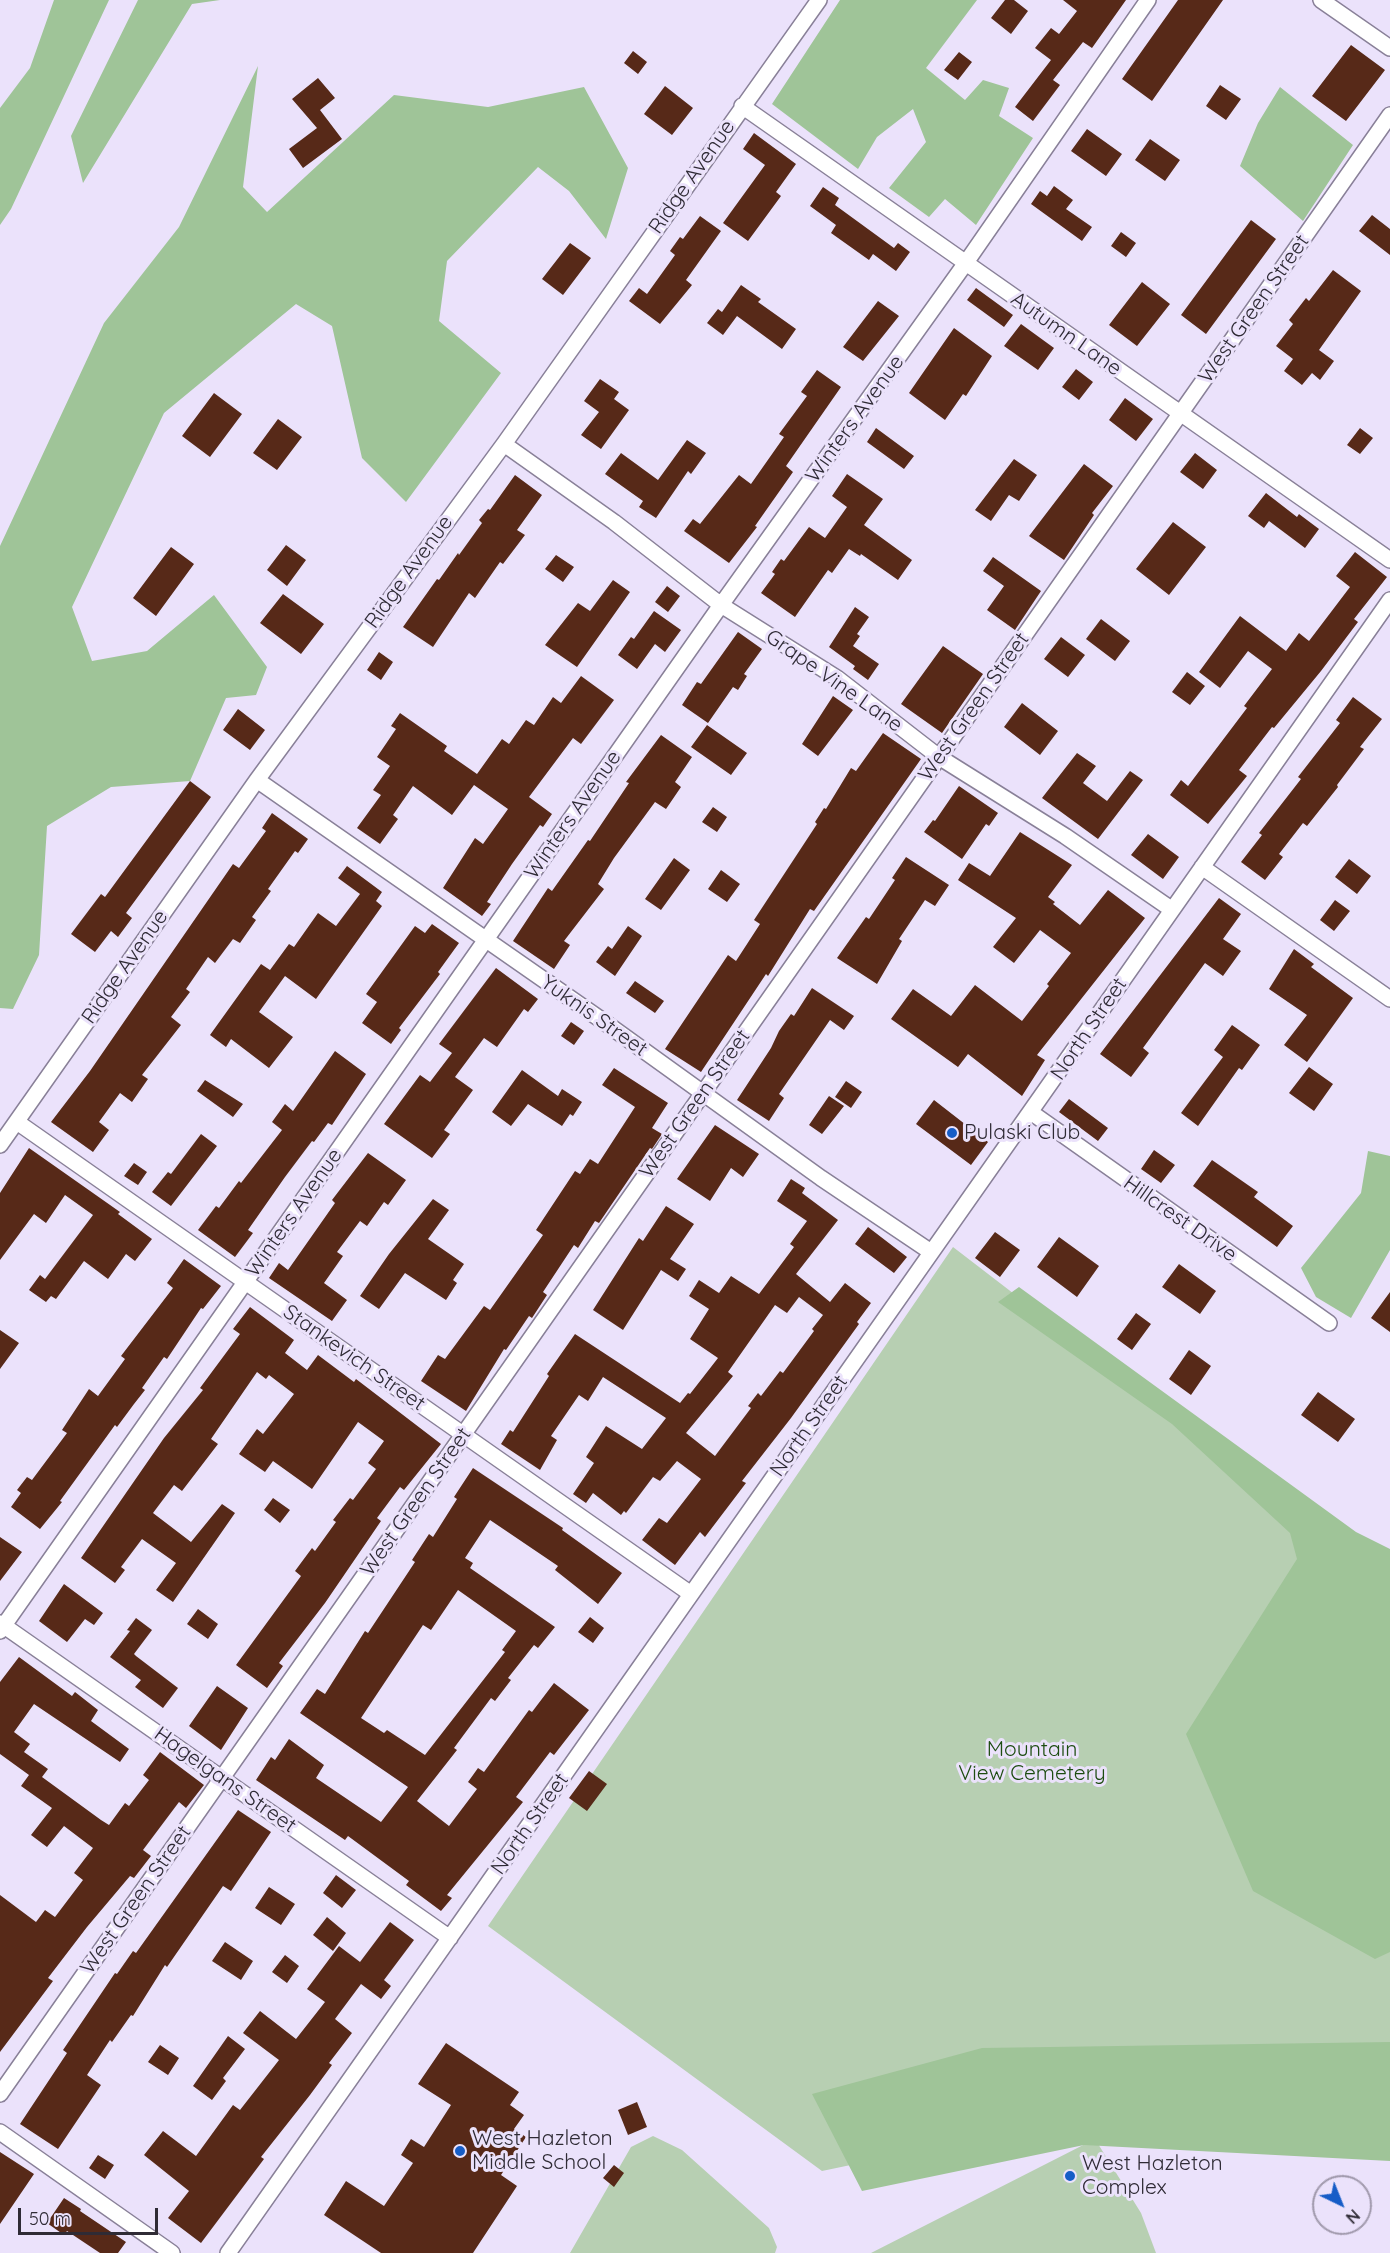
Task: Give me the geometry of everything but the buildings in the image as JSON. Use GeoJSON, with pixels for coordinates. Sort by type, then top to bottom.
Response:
{"type":"FeatureCollection","features":[{"type":"Feature","properties":{"kind":"street","name":"Ridge Avenue"},"geometry":{"type":"LineString","coordinates":[[0,1145],[257,780],[504,444],[819,0]]}},
{"type":"Feature","properties":{"kind":"street","name":"Winters Avenue"},"geometry":{"type":"LineString","coordinates":[[1,1627],[721,605],[966,264],[1148,0]]}},
{"type":"Feature","properties":{"kind":"street"},"geometry":{"type":"LineString","coordinates":[[1320,0],[1390,48]]}},
{"type":"Feature","properties":{"kind":"street","name":"Autumn Lane"},"geometry":{"type":"LineString","coordinates":[[742,106],[1390,560]]}},
{"type":"Feature","properties":{"kind":"street","name":"West Green Street"},"geometry":{"type":"LineString","coordinates":[[0,2094],[1390,115]]}},
{"type":"Feature","properties":{"kind":"street","name":"Grape Vine Lane"},"geometry":{"type":"LineString","coordinates":[[504,444],[614,522],[721,605],[837,678],[939,757],[1065,836],[1171,909]]}},
{"type":"Feature","properties":{"kind":"street","name":"North Street"},"geometry":{"type":"LineString","coordinates":[[228,2253],[1032,1113],[1171,909],[1384,621],[1390,600]]}},
{"type":"Feature","properties":{"kind":"street","name":"Yuknis Street"},"geometry":{"type":"LineString","coordinates":[[257,780],[703,1092],[821,1178],[932,1252]]}},
{"type":"Feature","properties":{"kind":"street"},"geometry":{"type":"LineString","coordinates":[[1202,867],[1390,999]]}},
{"type":"Feature","properties":{"kind":"street","name":"Hillcrest Drive"},"geometry":{"type":"LineString","coordinates":[[1032,1113],[1329,1323]]}},
{"type":"Feature","properties":{"kind":"street","name":"Stankevich Street"},"geometry":{"type":"LineString","coordinates":[[17,1122],[691,1594]]}},
{"type":"Feature","properties":{"kind":"street","name":"Hagelgans Street"},"geometry":{"type":"LineString","coordinates":[[1,1627],[450,1938]]}},
{"type":"Feature","properties":{"kind":"street"},"geometry":{"type":"LineString","coordinates":[[0,2132],[172,2253]]}},
{"type":"Feature","properties":{"kind":"green space"},"geometry":{"type":"Polygon","coordinates":[[[54,0],[109,0],[11,209],[0,225],[0,108],[30,68],[54,0]]]}},
{"type":"Feature","properties":{"kind":"green space"},"geometry":{"type":"Polygon","coordinates":[[[138,0],[220,0],[192,4],[83,183],[71,136],[138,0]]]}},
{"type":"Feature","properties":{"kind":"green space"},"geometry":{"type":"Polygon","coordinates":[[[840,0],[977,0],[926,68],[965,100],[983,80],[1009,88],[999,116],[1033,138],[976,225],[945,199],[929,217],[889,188],[926,142],[913,109],[877,137],[858,169],[772,104],[840,0]]]}},
{"type":"Feature","properties":{"kind":"green space"},"geometry":{"type":"Polygon","coordinates":[[[258,66],[243,187],[267,212],[394,95],[488,107],[584,87],[628,168],[606,239],[569,191],[538,167],[447,261],[439,321],[501,373],[406,502],[362,458],[332,326],[296,304],[164,413],[72,607],[92,661],[147,651],[214,595],[267,667],[256,695],[226,698],[190,781],[111,787],[47,826],[39,955],[13,1009],[0,1008],[0,546],[104,323],[179,227],[258,66]]]}},
{"type":"Feature","properties":{"kind":"green space"},"geometry":{"type":"Polygon","coordinates":[[[1280,87],[1353,145],[1303,221],[1240,166],[1258,123],[1280,87]]]}},
{"type":"Feature","properties":{"kind":"green space"},"geometry":{"type":"Polygon","coordinates":[[[1368,1151],[1390,1156],[1390,1250],[1351,1318],[1316,1297],[1301,1268],[1361,1193],[1368,1151]]]}},
{"type":"Feature","properties":{"kind":"green space","name":"Mountain View Cemetery"},"geometry":{"type":"Polygon","coordinates":[[[953,1247],[1342,1546],[1390,1586],[1390,2059],[1085,2116],[822,2171],[488,1926],[953,1247]]]}},
{"type":"Feature","properties":{"kind":"green space"},"geometry":{"type":"Polygon","coordinates":[[[1019,1287],[1356,1532],[1390,1549],[1390,1952],[1375,1959],[1253,1891],[1186,1734],[1297,1559],[1290,1533],[1172,1424],[998,1302],[1019,1287]]]}},
{"type":"Feature","properties":{"kind":"green space"},"geometry":{"type":"Polygon","coordinates":[[[1390,2042],[1390,2161],[1084,2145],[862,2191],[812,2094],[982,2048],[1390,2042]]]}},
{"type":"Feature","properties":{"kind":"green space"},"geometry":{"type":"Polygon","coordinates":[[[653,2136],[682,2150],[769,2228],[777,2247],[775,2253],[570,2253],[631,2147],[653,2136]]]}},
{"type":"Feature","properties":{"kind":"green space","name":"West Hazleton Complex"},"geometry":{"type":"Polygon","coordinates":[[[1095,2139],[1141,2213],[1156,2253],[871,2253],[1095,2139]]]}},
{"type":"Feature","properties":{"kind":"place","name":"Pulaski Club"},"geometry":{"type":"Point","coordinates":[952,1133]}},
{"type":"Feature","properties":{"kind":"place","name":"West Hazleton Middle School"},"geometry":{"type":"Point","coordinates":[460,2151]}},
{"type":"Feature","properties":{"kind":"place","name":"West Hazleton Complex"},"geometry":{"type":"Point","coordinates":[1070,2176]}}]}
